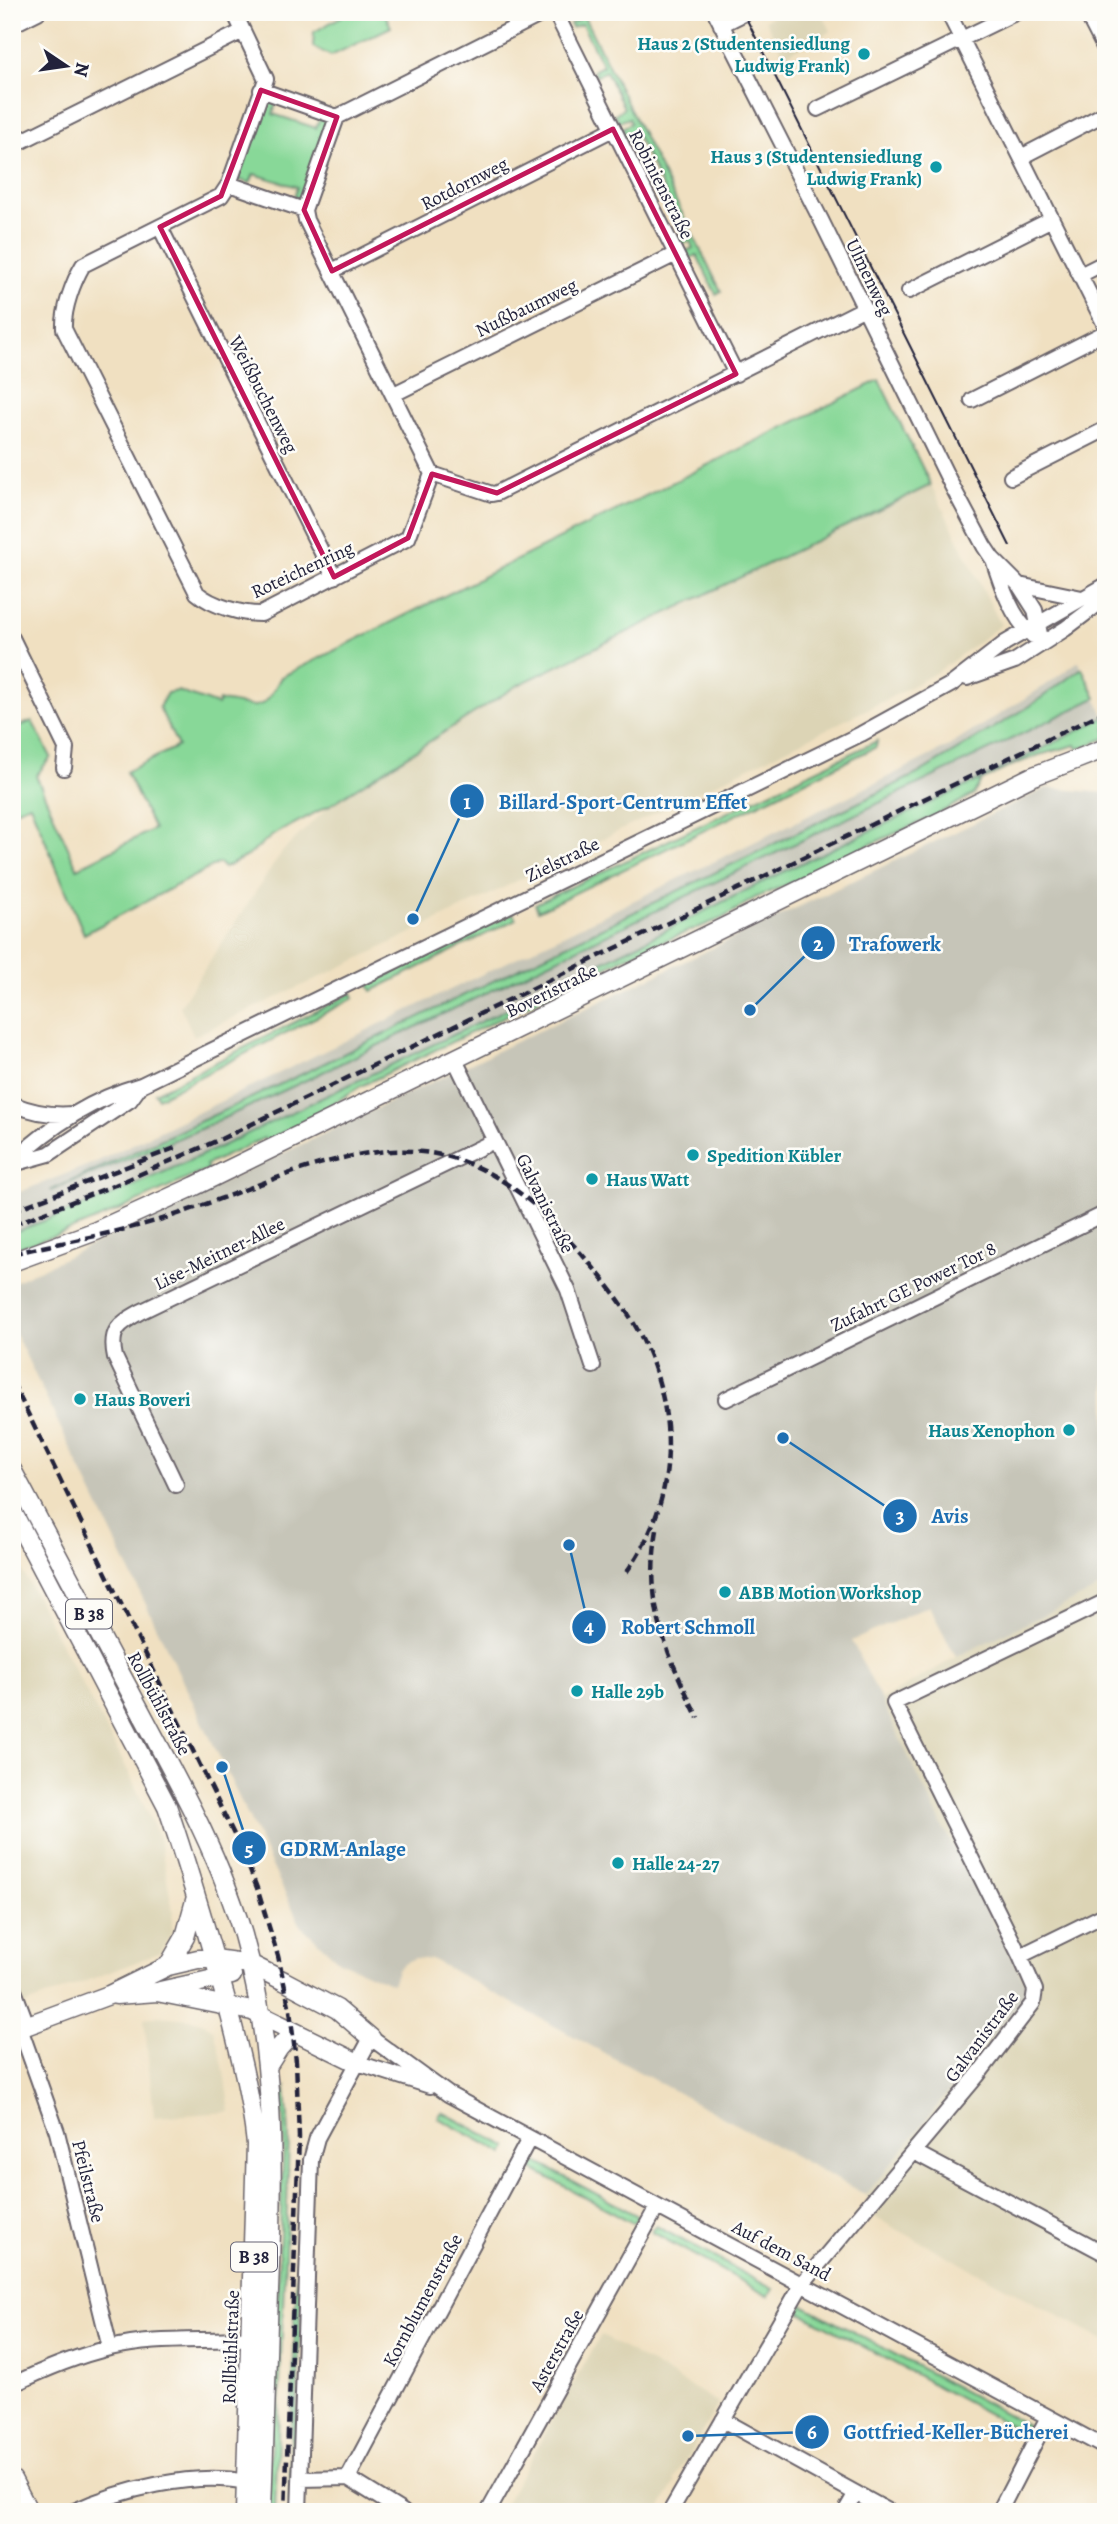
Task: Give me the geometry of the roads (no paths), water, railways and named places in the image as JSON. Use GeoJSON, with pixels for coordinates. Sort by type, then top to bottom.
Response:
{"type":"FeatureCollection","features":[{"type":"Feature","properties":{"kind":"main road","name":"Boveristraße"},"geometry":{"type":"LineString","coordinates":[[12,1262],[96,1231],[195,1186],[1031,777],[1106,748]]}},
{"type":"Feature","properties":{"kind":"main road","name":"Rollbühlstraße"},"geometry":{"type":"LineString","coordinates":[[12,1470],[166,1758],[218,1863],[250,1964],[267,2067],[272,2205],[262,2512]]}},
{"type":"Feature","properties":{"kind":"main road","name":"B 38"},"geometry":{"type":"LineString","coordinates":[[12,1511],[167,1806],[220,1979]]}},
{"type":"Feature","properties":{"kind":"main road"},"geometry":{"type":"LineString","coordinates":[[167,1966],[185,1937],[197,1897]]}},
{"type":"Feature","properties":{"kind":"main road","name":"Auf dem Sand"},"geometry":{"type":"LineString","coordinates":[[109,1995],[167,1966],[198,1959],[250,1964],[337,2009],[371,2038]]}},
{"type":"Feature","properties":{"kind":"main road"},"geometry":{"type":"LineString","coordinates":[[20,2028],[109,1995],[157,1992],[193,1982],[220,1979],[250,1964]]}},
{"type":"Feature","properties":{"kind":"main road","name":"Rollbühlstraße"},"geometry":{"type":"LineString","coordinates":[[220,1979],[249,2092],[256,2144],[240,2481],[245,2512]]}},
{"type":"Feature","properties":{"kind":"main road","name":"Auf dem Sand"},"geometry":{"type":"LineString","coordinates":[[157,1992],[260,2013],[358,2063]]}},
{"type":"Feature","properties":{"kind":"main road"},"geometry":{"type":"LineString","coordinates":[[267,2067],[293,2032]]}},
{"type":"Feature","properties":{"kind":"main road"},"geometry":{"type":"LineString","coordinates":[[12,2479],[29,2512]]}},
{"type":"Feature","properties":{"kind":"street"},"geometry":{"type":"LineString","coordinates":[[12,25],[38,12]]}},
{"type":"Feature","properties":{"kind":"street"},"geometry":{"type":"LineString","coordinates":[[234,12],[266,79],[229,184],[304,210]]}},
{"type":"Feature","properties":{"kind":"street"},"geometry":{"type":"LineString","coordinates":[[546,12],[338,117],[304,210],[306,220],[432,474],[492,494],[497,493],[863,309]]}},
{"type":"Feature","properties":{"kind":"street","name":"Robinienstraße"},"geometry":{"type":"LineString","coordinates":[[555,12],[736,374]]}},
{"type":"Feature","properties":{"kind":"street"},"geometry":{"type":"LineString","coordinates":[[718,19],[747,12]]}},
{"type":"Feature","properties":{"kind":"street"},"geometry":{"type":"LineString","coordinates":[[948,12],[1106,329],[972,400]]}},
{"type":"Feature","properties":{"kind":"street"},"geometry":{"type":"LineString","coordinates":[[818,109],[1017,12]]}},
{"type":"Feature","properties":{"kind":"street"},"geometry":{"type":"LineString","coordinates":[[1086,12],[1106,51]]}},
{"type":"Feature","properties":{"kind":"street","name":"Ulmenweg"},"geometry":{"type":"LineString","coordinates":[[718,19],[952,486],[992,558],[1001,586],[1042,644]]}},
{"type":"Feature","properties":{"kind":"street"},"geometry":{"type":"LineString","coordinates":[[12,146],[243,31]]}},
{"type":"Feature","properties":{"kind":"street"},"geometry":{"type":"LineString","coordinates":[[261,90],[338,117]]}},
{"type":"Feature","properties":{"kind":"street"},"geometry":{"type":"LineString","coordinates":[[1021,157],[1106,113]]}},
{"type":"Feature","properties":{"kind":"street","name":"Rotdornweg"},"geometry":{"type":"LineString","coordinates":[[332,271],[613,129]]}},
{"type":"Feature","properties":{"kind":"street","name":"Roteichenring"},"geometry":{"type":"LineString","coordinates":[[229,184],[221,197],[83,265],[77,275],[63,319],[64,329],[197,593],[203,598],[247,614],[261,614],[408,538],[432,474]]}},
{"type":"Feature","properties":{"kind":"street"},"geometry":{"type":"LineString","coordinates":[[909,291],[1052,219]]}},
{"type":"Feature","properties":{"kind":"street","name":"Weißbuchenweg"},"geometry":{"type":"LineString","coordinates":[[160,227],[334,577]]}},
{"type":"Feature","properties":{"kind":"street","name":"Nußbaumweg"},"geometry":{"type":"LineString","coordinates":[[394,394],[676,254]]}},
{"type":"Feature","properties":{"kind":"street"},"geometry":{"type":"LineString","coordinates":[[1080,275],[1106,262]]}},
{"type":"Feature","properties":{"kind":"street"},"geometry":{"type":"LineString","coordinates":[[1011,477],[1106,429]]}},
{"type":"Feature","properties":{"kind":"street","name":"Ulmenweg"},"geometry":{"type":"LineString","coordinates":[[992,558],[1019,584],[1035,610],[1033,628]]}},
{"type":"Feature","properties":{"kind":"street"},"geometry":{"type":"LineString","coordinates":[[1019,584],[1082,598]]}},
{"type":"Feature","properties":{"kind":"street","name":"Zielstraße"},"geometry":{"type":"LineString","coordinates":[[12,1163],[39,1136],[114,1093],[141,1085],[861,734],[952,684],[1005,643],[1106,585]]}},
{"type":"Feature","properties":{"kind":"street"},"geometry":{"type":"LineString","coordinates":[[952,684],[1014,661],[1106,598]]}},
{"type":"Feature","properties":{"kind":"street"},"geometry":{"type":"LineString","coordinates":[[12,638],[66,748],[64,768]]}},
{"type":"Feature","properties":{"kind":"street","name":"Galvanistraße"},"geometry":{"type":"LineString","coordinates":[[456,1060],[568,1290],[593,1366]]}},
{"type":"Feature","properties":{"kind":"street","name":"Zielstraße"},"geometry":{"type":"LineString","coordinates":[[12,1163],[48,1154],[130,1100],[141,1085]]}},
{"type":"Feature","properties":{"kind":"street"},"geometry":{"type":"LineString","coordinates":[[12,1104],[26,1110],[56,1116],[77,1113]]}},
{"type":"Feature","properties":{"kind":"street","name":"Lise-Meitner-Allee"},"geometry":{"type":"LineString","coordinates":[[176,1485],[115,1357],[112,1344],[114,1331],[140,1312],[494,1141]]}},
{"type":"Feature","properties":{"kind":"street","name":"Zufahrt GE Power Tor 8"},"geometry":{"type":"LineString","coordinates":[[732,1396],[1106,1213]]}},
{"type":"Feature","properties":{"kind":"street","name":"Galvanistraße"},"geometry":{"type":"LineString","coordinates":[[670,2512],[802,2284],[986,2065],[1033,2003],[1035,1990],[1020,1956],[894,1703],[1106,1601]]}},
{"type":"Feature","properties":{"kind":"street"},"geometry":{"type":"LineString","coordinates":[[1020,1956],[1106,1914]]}},
{"type":"Feature","properties":{"kind":"street","name":"Pfeilstraße"},"geometry":{"type":"LineString","coordinates":[[12,1985],[20,2028],[57,2133],[110,2348]]}},
{"type":"Feature","properties":{"kind":"street"},"geometry":{"type":"LineString","coordinates":[[299,2512],[311,2160],[317,2138],[371,2038]]}},
{"type":"Feature","properties":{"kind":"street","name":"Auf dem Sand"},"geometry":{"type":"LineString","coordinates":[[371,2038],[438,2088],[529,2139],[1106,2448]]}},
{"type":"Feature","properties":{"kind":"street","name":"Auf dem Sand"},"geometry":{"type":"LineString","coordinates":[[358,2063],[438,2088]]}},
{"type":"Feature","properties":{"kind":"street","name":"Kornblumenstraße"},"geometry":{"type":"LineString","coordinates":[[348,2478],[529,2139]]}},
{"type":"Feature","properties":{"kind":"street"},"geometry":{"type":"LineString","coordinates":[[914,2152],[1106,2254]]}},
{"type":"Feature","properties":{"kind":"street","name":"Asterstraße"},"geometry":{"type":"LineString","coordinates":[[488,2512],[657,2207]]}},
{"type":"Feature","properties":{"kind":"street"},"geometry":{"type":"LineString","coordinates":[[12,2385],[47,2369],[110,2348],[152,2342],[245,2339]]}},
{"type":"Feature","properties":{"kind":"street"},"geometry":{"type":"LineString","coordinates":[[999,2512],[1048,2417]]}},
{"type":"Feature","properties":{"kind":"street"},"geometry":{"type":"LineString","coordinates":[[723,2420],[890,2512]]}},
{"type":"Feature","properties":{"kind":"street"},"geometry":{"type":"LineString","coordinates":[[301,2479],[348,2478],[403,2512]]}},
{"type":"Feature","properties":{"kind":"street"},"geometry":{"type":"LineString","coordinates":[[72,2512],[130,2490],[165,2483],[240,2481]]}},
{"type":"Feature","properties":{"kind":"street"},"geometry":{"type":"LineString","coordinates":[[845,2512],[856,2493]]}},
{"type":"Feature","properties":{"kind":"tram line"},"geometry":{"type":"LineString","coordinates":[[743,12],[1010,546]]}},
{"type":"Feature","properties":{"kind":"railway"},"geometry":{"type":"LineString","coordinates":[[12,1225],[115,1185],[221,1139],[1106,711]]}},
{"type":"Feature","properties":{"kind":"railway"},"geometry":{"type":"LineString","coordinates":[[12,1211],[175,1148]]}},
{"type":"Feature","properties":{"kind":"railway"},"geometry":{"type":"LineString","coordinates":[[12,1254],[152,1222],[330,1161],[378,1152],[425,1152],[472,1165],[519,1192],[567,1238],[622,1304],[647,1349],[658,1378],[668,1436],[663,1493],[642,1548],[625,1574]]}},
{"type":"Feature","properties":{"kind":"railway"},"geometry":{"type":"LineString","coordinates":[[12,1381],[243,1853],[278,1956],[290,2010],[296,2061],[299,2137],[285,2512]]}},
{"type":"Feature","properties":{"kind":"railway"},"geometry":{"type":"LineString","coordinates":[[657,1530],[653,1582],[656,1605],[676,1671],[698,1718]]}},
{"type":"Feature","properties":{"kind":"place","name":"Haus 2 (Studentensiedlung Ludwig Frank)"},"geometry":{"type":"Point","coordinates":[864,54]}},
{"type":"Feature","properties":{"kind":"place","name":"Haus 3 (Studentensiedlung Ludwig Frank)"},"geometry":{"type":"Point","coordinates":[936,167]}},
{"type":"Feature","properties":{"kind":"place","name":"Billard-Sport-Centrum Effet"},"geometry":{"type":"Point","coordinates":[413,919]}},
{"type":"Feature","properties":{"kind":"place","name":"Trafowerk"},"geometry":{"type":"Point","coordinates":[750,1010]}},
{"type":"Feature","properties":{"kind":"place","name":"Spedition Kübler"},"geometry":{"type":"Point","coordinates":[693,1155]}},
{"type":"Feature","properties":{"kind":"place","name":"Haus Watt"},"geometry":{"type":"Point","coordinates":[592,1179]}},
{"type":"Feature","properties":{"kind":"place","name":"Haus Boveri"},"geometry":{"type":"Point","coordinates":[80,1399]}},
{"type":"Feature","properties":{"kind":"place","name":"Haus Xenophon"},"geometry":{"type":"Point","coordinates":[1069,1430]}},
{"type":"Feature","properties":{"kind":"place","name":"Avis"},"geometry":{"type":"Point","coordinates":[783,1438]}},
{"type":"Feature","properties":{"kind":"place","name":"Robert Schmoll"},"geometry":{"type":"Point","coordinates":[569,1545]}},
{"type":"Feature","properties":{"kind":"place","name":"ABB Motion Workshop"},"geometry":{"type":"Point","coordinates":[725,1592]}},
{"type":"Feature","properties":{"kind":"place","name":"Halle 29b"},"geometry":{"type":"Point","coordinates":[577,1691]}},
{"type":"Feature","properties":{"kind":"place","name":"GDRM-Anlage"},"geometry":{"type":"Point","coordinates":[222,1767]}},
{"type":"Feature","properties":{"kind":"place","name":"Halle 24-27"},"geometry":{"type":"Point","coordinates":[618,1863]}},
{"type":"Feature","properties":{"kind":"place","name":"Gottfried-Keller-Bücherei"},"geometry":{"type":"Point","coordinates":[688,2436]}}]}
